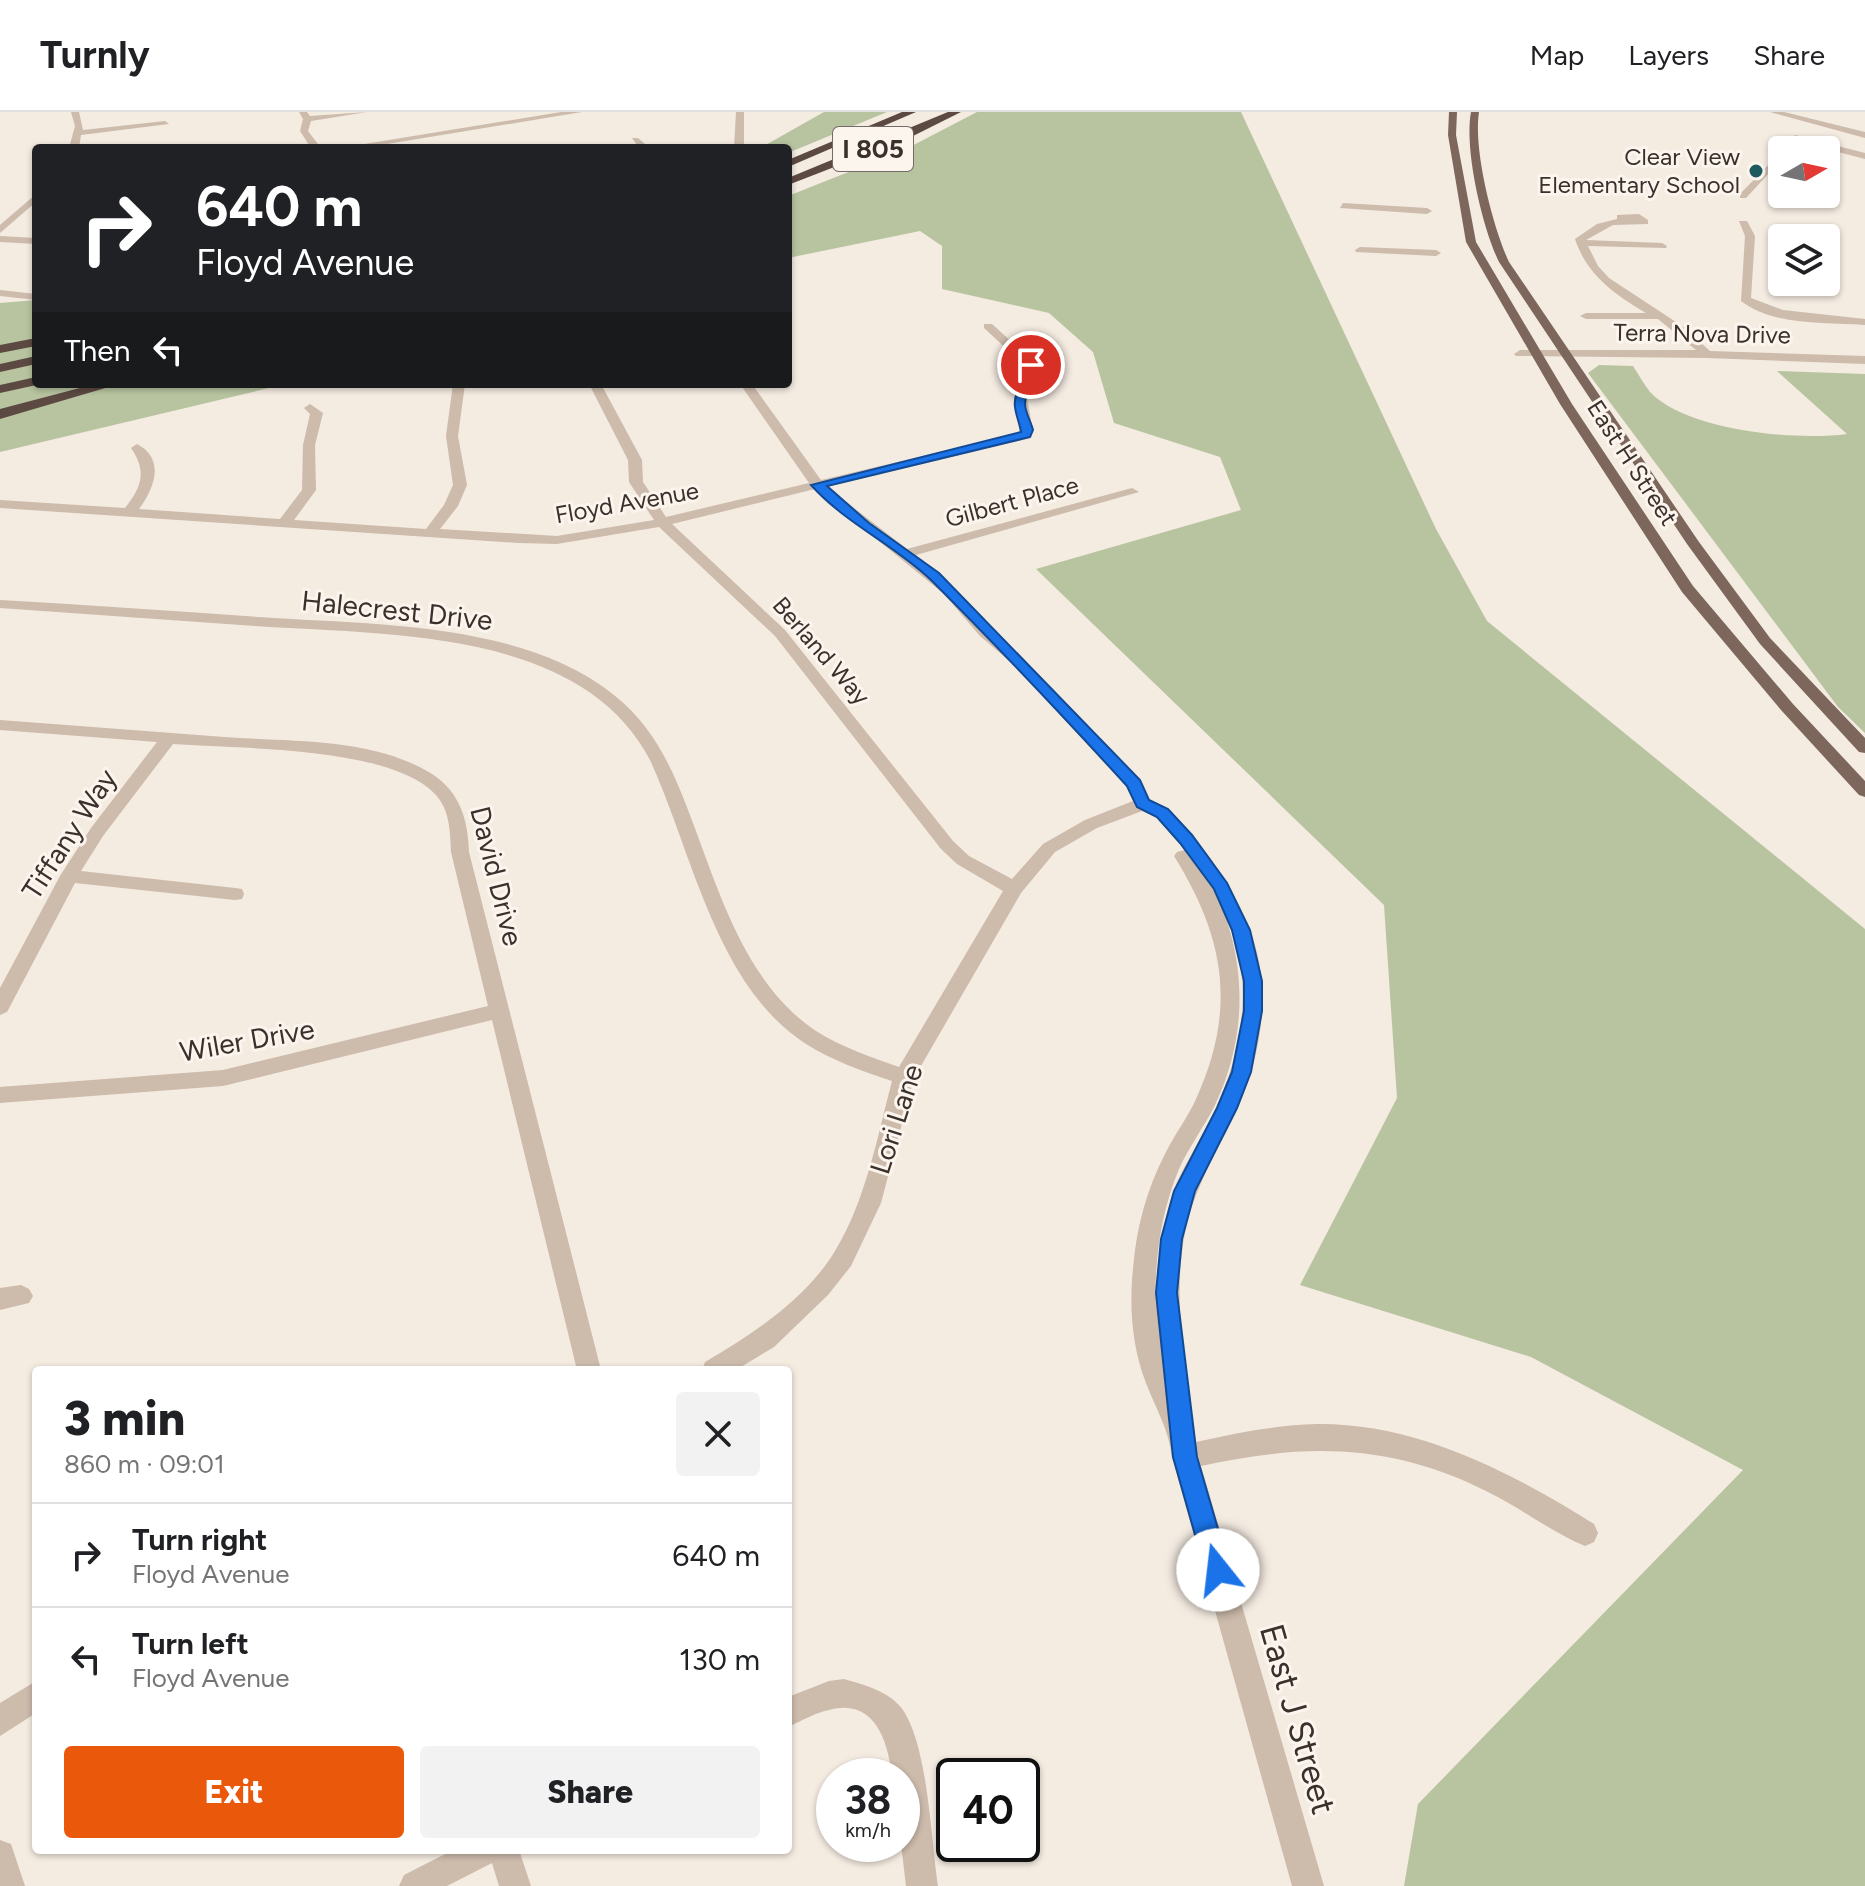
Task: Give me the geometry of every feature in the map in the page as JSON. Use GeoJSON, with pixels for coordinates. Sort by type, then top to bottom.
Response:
{"type":"FeatureCollection","features":[{"type":"Feature","properties":{"kind":"highway","name":"I 805"},"geometry":{"type":"LineString","coordinates":[[792,162],[911,112]]}},
{"type":"Feature","properties":{"kind":"highway","name":"I 805"},"geometry":{"type":"LineString","coordinates":[[792,180],[905,136],[956,112]]}},
{"type":"Feature","properties":{"kind":"highway"},"geometry":{"type":"LineString","coordinates":[[0,336],[32,332]]}},
{"type":"Feature","properties":{"kind":"highway"},"geometry":{"type":"LineString","coordinates":[[0,349],[32,343]]}},
{"type":"Feature","properties":{"kind":"highway"},"geometry":{"type":"LineString","coordinates":[[0,368],[32,361]]}},
{"type":"Feature","properties":{"kind":"highway"},"geometry":{"type":"LineString","coordinates":[[0,389],[32,382]]}},
{"type":"Feature","properties":{"kind":"highway"},"geometry":{"type":"LineString","coordinates":[[0,414],[97,388]]}},
{"type":"Feature","properties":{"kind":"main road","name":"East H Street"},"geometry":{"type":"LineString","coordinates":[[1453,112],[1452,135],[1471,242],[1566,404],[1687,589],[1787,707],[1865,791]]}},
{"type":"Feature","properties":{"kind":"main road","name":"East H Street"},"geometry":{"type":"LineString","coordinates":[[1475,112],[1472,130],[1492,237],[1504,262],[1694,544],[1765,641],[1865,748]]}},
{"type":"Feature","properties":{"kind":"street"},"geometry":{"type":"LineString","coordinates":[[75,112],[78,133],[75,144]]}},
{"type":"Feature","properties":{"kind":"street"},"geometry":{"type":"LineString","coordinates":[[313,144],[304,131],[305,116],[363,112]]}},
{"type":"Feature","properties":{"kind":"street"},"geometry":{"type":"LineString","coordinates":[[371,144],[578,112]]}},
{"type":"Feature","properties":{"kind":"street"},"geometry":{"type":"LineString","coordinates":[[739,144],[740,112]]}},
{"type":"Feature","properties":{"kind":"street"},"geometry":{"type":"LineString","coordinates":[[1774,112],[1865,135]]}},
{"type":"Feature","properties":{"kind":"street"},"geometry":{"type":"LineString","coordinates":[[1797,136],[1802,129],[1817,122]]}},
{"type":"Feature","properties":{"kind":"street"},"geometry":{"type":"LineString","coordinates":[[78,133],[165,124]]}},
{"type":"Feature","properties":{"kind":"street"},"geometry":{"type":"LineString","coordinates":[[635,140],[640,144]]}},
{"type":"Feature","properties":{"kind":"street"},"geometry":{"type":"LineString","coordinates":[[1840,150],[1865,156]]}},
{"type":"Feature","properties":{"kind":"street"},"geometry":{"type":"LineString","coordinates":[[1743,196],[1768,169]]}},
{"type":"Feature","properties":{"kind":"street"},"geometry":{"type":"LineString","coordinates":[[0,230],[32,201]]}},
{"type":"Feature","properties":{"kind":"street"},"geometry":{"type":"LineString","coordinates":[[1343,206],[1427,211]]}},
{"type":"Feature","properties":{"kind":"street"},"geometry":{"type":"LineString","coordinates":[[1623,221],[1595,228],[1580,239],[1604,280],[1681,330],[1707,354]]}},
{"type":"Feature","properties":{"kind":"street"},"geometry":{"type":"LineString","coordinates":[[1743,223],[1750,236],[1745,299],[1748,304],[1767,311],[1865,322]]}},
{"type":"Feature","properties":{"kind":"street"},"geometry":{"type":"LineString","coordinates":[[0,239],[32,241]]}},
{"type":"Feature","properties":{"kind":"street"},"geometry":{"type":"LineString","coordinates":[[1581,243],[1662,246]]}},
{"type":"Feature","properties":{"kind":"street"},"geometry":{"type":"LineString","coordinates":[[1360,250],[1436,253]]}},
{"type":"Feature","properties":{"kind":"street"},"geometry":{"type":"LineString","coordinates":[[0,293],[32,297]]}},
{"type":"Feature","properties":{"kind":"street"},"geometry":{"type":"LineString","coordinates":[[1586,316],[1659,316]]}},
{"type":"Feature","properties":{"kind":"street","name":"Floyd Avenue"},"geometry":{"type":"LineString","coordinates":[[0,504],[557,540],[599,536],[1026,435],[1019,404],[1023,388],[1030,378],[1031,365],[988,326]]}},
{"type":"Feature","properties":{"kind":"street"},"geometry":{"type":"LineString","coordinates":[[1681,330],[1692,354]]}},
{"type":"Feature","properties":{"kind":"street","name":"Terra Nova Drive"},"geometry":{"type":"LineString","coordinates":[[1520,354],[1707,354],[1865,360]]}},
{"type":"Feature","properties":{"kind":"street"},"geometry":{"type":"LineString","coordinates":[[431,532],[451,506],[460,485],[452,436],[458,388]]}},
{"type":"Feature","properties":{"kind":"street","name":"Berland Way"},"geometry":{"type":"LineString","coordinates":[[597,388],[635,460],[636,482],[662,522],[780,633],[947,845],[963,860],[1014,889]]}},
{"type":"Feature","properties":{"kind":"street","name":"East J Street"},"geometry":{"type":"LineString","coordinates":[[749,388],[818,485],[859,521],[934,575],[979,624],[1006,666],[1123,791],[1143,804],[1153,822],[1184,857],[1204,887],[1216,914],[1231,971],[1231,1028],[1206,1102],[1167,1172],[1152,1223],[1144,1299],[1150,1361],[1183,1444],[1308,1886]]}},
{"type":"Feature","properties":{"kind":"street"},"geometry":{"type":"LineString","coordinates":[[284,523],[309,490],[309,445],[317,413],[310,408]]}},
{"type":"Feature","properties":{"kind":"street"},"geometry":{"type":"LineString","coordinates":[[129,512],[146,493],[149,483],[147,460],[137,448]]}},
{"type":"Feature","properties":{"kind":"street","name":"Gilbert Place"},"geometry":{"type":"LineString","coordinates":[[904,554],[1132,492]]}},
{"type":"Feature","properties":{"kind":"street","name":"Halecrest Drive"},"geometry":{"type":"LineString","coordinates":[[0,604],[433,634],[500,646],[587,682],[626,713],[646,735],[668,780],[740,961],[770,1002],[816,1039],[861,1062],[904,1077]]}},
{"type":"Feature","properties":{"kind":"street","name":"David Drive"},"geometry":{"type":"LineString","coordinates":[[0,725],[350,752],[385,758],[421,772],[444,793],[456,817],[461,838],[460,852],[588,1366]]}},
{"type":"Feature","properties":{"kind":"street","name":"Tiffany Way"},"geometry":{"type":"LineString","coordinates":[[0,1007],[69,876],[97,832],[169,738]]}},
{"type":"Feature","properties":{"kind":"street","name":"Lori Lane"},"geometry":{"type":"LineString","coordinates":[[721,1366],[765,1339],[820,1288],[843,1259],[870,1203],[904,1077],[1014,889],[1049,848],[1091,824],[1143,804]]}},
{"type":"Feature","properties":{"kind":"street"},"geometry":{"type":"LineString","coordinates":[[69,876],[235,894]]}},
{"type":"Feature","properties":{"kind":"street","name":"Wiler Drive"},"geometry":{"type":"LineString","coordinates":[[0,1095],[223,1078],[499,1011]]}},
{"type":"Feature","properties":{"kind":"street"},"geometry":{"type":"LineString","coordinates":[[1183,1444],[1233,1447],[1336,1437],[1401,1446],[1475,1470],[1585,1533]]}},
{"type":"Feature","properties":{"kind":"street"},"geometry":{"type":"LineString","coordinates":[[792,1710],[829,1695],[859,1696],[882,1710],[899,1732],[922,1886]]}},
{"type":"Feature","properties":{"kind":"street"},"geometry":{"type":"LineString","coordinates":[[0,1721],[32,1698]]}},
{"type":"Feature","properties":{"kind":"street"},"geometry":{"type":"LineString","coordinates":[[415,1886],[477,1854]]}},
{"type":"Feature","properties":{"kind":"street"},"geometry":{"type":"LineString","coordinates":[[505,1854],[515,1886]]}},
{"type":"Feature","properties":{"kind":"street"},"geometry":{"type":"LineString","coordinates":[[0,1855],[9,1886]]}},
{"type":"Feature","properties":{"kind":"green space"},"geometry":{"type":"Polygon","coordinates":[[[824,112],[887,112],[792,151],[792,144],[767,144],[824,112]]]}},
{"type":"Feature","properties":{"kind":"green space"},"geometry":{"type":"Polygon","coordinates":[[[977,112],[1241,112],[1436,529],[1487,621],[1865,929],[1865,1886],[1404,1886],[1418,1804],[1743,1470],[1531,1357],[1300,1285],[1397,1098],[1384,905],[1036,569],[1241,510],[1220,457],[1114,423],[1093,352],[1049,313],[942,289],[942,246],[920,231],[792,257],[792,194],[904,150],[977,112]]]}},
{"type":"Feature","properties":{"kind":"green space"},"geometry":{"type":"Polygon","coordinates":[[[32,300],[32,388],[269,388],[0,452],[0,303],[32,300]]]}},
{"type":"Feature","properties":{"kind":"green space"},"geometry":{"type":"Polygon","coordinates":[[[1599,365],[1633,366],[1650,392],[1689,416],[1743,430],[1800,436],[1847,434],[1777,371],[1865,374],[1865,733],[1838,707],[1588,373],[1599,365]]]}},
{"type":"Feature","properties":{"kind":"place","name":"Clear View Elementary School"},"geometry":{"type":"Point","coordinates":[1756,171]}},
{"type":"Feature","properties":{"kind":"route"},"geometry":{"type":"LineString","coordinates":[[1031,365],[1030,378],[1023,388],[1019,404],[1026,435],[818,485],[865,526],[934,575],[959,599],[979,624],[1020,662],[1134,784],[1143,804],[1162,813],[1186,839],[1232,905],[1248,951],[1253,981],[1248,1044],[1227,1108],[1185,1191],[1172,1239],[1166,1293],[1185,1457],[1218,1570]]}}]}
